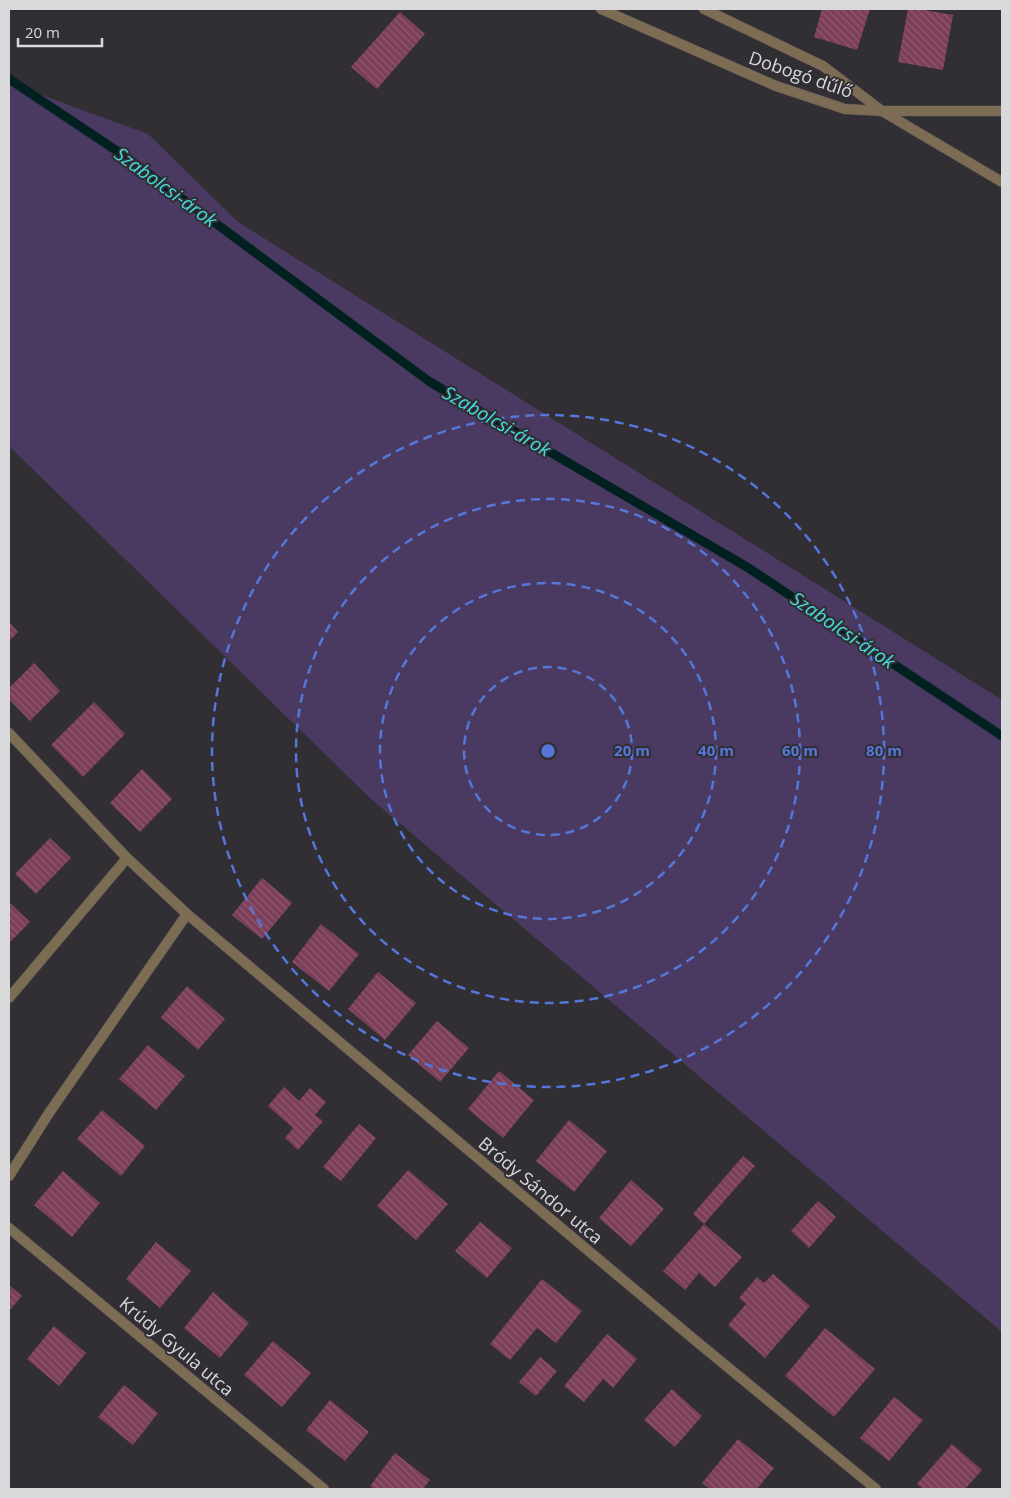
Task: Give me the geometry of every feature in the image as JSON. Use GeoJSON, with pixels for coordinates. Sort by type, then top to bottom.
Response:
{"type":"FeatureCollection","features":[{"type":"Feature","properties":{"kind":"street","name":"Dobogó dűlő"},"geometry":{"type":"LineString","coordinates":[[601,9],[776,86],[845,109],[882,111],[1002,111]]}},
{"type":"Feature","properties":{"kind":"street"},"geometry":{"type":"LineString","coordinates":[[704,9],[823,66],[882,111],[1002,182]]}},
{"type":"Feature","properties":{"kind":"street"},"geometry":{"type":"LineString","coordinates":[[9,733],[127,858],[9,998]]}},
{"type":"Feature","properties":{"kind":"street","name":"Bródy Sándor utca"},"geometry":{"type":"LineString","coordinates":[[127,858],[187,914],[696,1341],[876,1489]]}},
{"type":"Feature","properties":{"kind":"street"},"geometry":{"type":"LineString","coordinates":[[9,1176],[49,1113],[187,914]]}},
{"type":"Feature","properties":{"kind":"street","name":"Krúdy Gyula utca"},"geometry":{"type":"LineString","coordinates":[[9,1228],[324,1489]]}},
{"type":"Feature","properties":{"kind":"shaded area"},"geometry":{"type":"Polygon","coordinates":[[[9,83],[148,134],[238,222],[1002,700],[1002,1332],[371,799],[9,446],[9,83]]]}},
{"type":"Feature","properties":{"kind":"building"},"geometry":{"type":"Polygon","coordinates":[[[822,9],[870,9],[857,50],[814,37],[822,9]]]}},
{"type":"Feature","properties":{"kind":"building"},"geometry":{"type":"Polygon","coordinates":[[[908,9],[953,15],[943,70],[898,62],[908,9]]]}},
{"type":"Feature","properties":{"kind":"building"},"geometry":{"type":"Polygon","coordinates":[[[400,12],[425,34],[377,89],[351,67],[400,12]]]}},
{"type":"Feature","properties":{"kind":"building"},"geometry":{"type":"Polygon","coordinates":[[[9,622],[18,632],[9,641],[9,622]]]}},
{"type":"Feature","properties":{"kind":"building"},"geometry":{"type":"Polygon","coordinates":[[[34,663],[60,691],[30,721],[9,699],[9,688],[34,663]]]}},
{"type":"Feature","properties":{"kind":"building"},"geometry":{"type":"Polygon","coordinates":[[[94,702],[125,734],[83,777],[51,745],[94,702]]]}},
{"type":"Feature","properties":{"kind":"building"},"geometry":{"type":"Polygon","coordinates":[[[142,769],[172,799],[140,832],[110,803],[142,769]]]}},
{"type":"Feature","properties":{"kind":"building"},"geometry":{"type":"Polygon","coordinates":[[[50,838],[71,858],[36,894],[15,874],[50,838]]]}},
{"type":"Feature","properties":{"kind":"building"},"geometry":{"type":"Polygon","coordinates":[[[262,878],[292,903],[262,939],[232,915],[262,878]]]}},
{"type":"Feature","properties":{"kind":"building"},"geometry":{"type":"Polygon","coordinates":[[[9,902],[30,922],[9,943],[9,902]]]}},
{"type":"Feature","properties":{"kind":"building"},"geometry":{"type":"Polygon","coordinates":[[[321,924],[359,954],[329,991],[292,962],[321,924]]]}},
{"type":"Feature","properties":{"kind":"building"},"geometry":{"type":"Polygon","coordinates":[[[378,972],[416,1003],[385,1040],[348,1009],[378,972]]]}},
{"type":"Feature","properties":{"kind":"building"},"geometry":{"type":"Polygon","coordinates":[[[187,986],[225,1019],[198,1050],[161,1017],[187,986]]]}},
{"type":"Feature","properties":{"kind":"building"},"geometry":{"type":"Polygon","coordinates":[[[437,1021],[469,1048],[440,1082],[408,1055],[437,1021]]]}},
{"type":"Feature","properties":{"kind":"building"},"geometry":{"type":"Polygon","coordinates":[[[148,1045],[185,1076],[156,1110],[119,1079],[148,1045]]]}},
{"type":"Feature","properties":{"kind":"building"},"geometry":{"type":"Polygon","coordinates":[[[499,1071],[534,1100],[503,1138],[468,1109],[499,1071]]]}},
{"type":"Feature","properties":{"kind":"building"},"geometry":{"type":"Polygon","coordinates":[[[284,1087],[299,1101],[310,1088],[326,1102],[315,1115],[323,1121],[298,1150],[285,1138],[293,1128],[268,1106],[284,1087]]]}},
{"type":"Feature","properties":{"kind":"building"},"geometry":{"type":"Polygon","coordinates":[[[102,1110],[145,1146],[121,1176],[77,1139],[102,1110]]]}},
{"type":"Feature","properties":{"kind":"building"},"geometry":{"type":"Polygon","coordinates":[[[569,1120],[607,1151],[574,1192],[536,1161],[569,1120]]]}},
{"type":"Feature","properties":{"kind":"building"},"geometry":{"type":"Polygon","coordinates":[[[359,1124],[376,1138],[341,1181],[323,1167],[359,1124]]]}},
{"type":"Feature","properties":{"kind":"building"},"geometry":{"type":"Polygon","coordinates":[[[743,1156],[755,1166],[704,1224],[693,1214],[743,1156]]]}},
{"type":"Feature","properties":{"kind":"building"},"geometry":{"type":"Polygon","coordinates":[[[408,1170],[448,1204],[416,1240],[377,1206],[408,1170]]]}},
{"type":"Feature","properties":{"kind":"building"},"geometry":{"type":"Polygon","coordinates":[[[63,1171],[100,1203],[72,1237],[34,1205],[63,1171]]]}},
{"type":"Feature","properties":{"kind":"building"},"geometry":{"type":"Polygon","coordinates":[[[631,1180],[664,1209],[631,1246],[599,1218],[631,1180]]]}},
{"type":"Feature","properties":{"kind":"building"},"geometry":{"type":"Polygon","coordinates":[[[818,1201],[836,1217],[809,1248],[791,1231],[818,1201]]]}},
{"type":"Feature","properties":{"kind":"building"},"geometry":{"type":"Polygon","coordinates":[[[480,1222],[512,1248],[487,1278],[455,1251],[480,1222]]]}},
{"type":"Feature","properties":{"kind":"building"},"geometry":{"type":"Polygon","coordinates":[[[704,1224],[742,1257],[715,1287],[699,1273],[685,1290],[663,1271],[704,1224]]]}},
{"type":"Feature","properties":{"kind":"building"},"geometry":{"type":"Polygon","coordinates":[[[156,1242],[191,1271],[160,1308],[126,1279],[156,1242]]]}},
{"type":"Feature","properties":{"kind":"building"},"geometry":{"type":"Polygon","coordinates":[[[773,1274],[810,1306],[765,1358],[728,1325],[746,1304],[739,1298],[757,1277],[764,1283],[773,1274]]]}},
{"type":"Feature","properties":{"kind":"building"},"geometry":{"type":"Polygon","coordinates":[[[542,1279],[582,1311],[556,1343],[537,1328],[510,1360],[490,1344],[542,1279]]]}},
{"type":"Feature","properties":{"kind":"building"},"geometry":{"type":"Polygon","coordinates":[[[9,1285],[22,1296],[9,1311],[9,1285]]]}},
{"type":"Feature","properties":{"kind":"building"},"geometry":{"type":"Polygon","coordinates":[[[213,1292],[249,1323],[220,1358],[184,1328],[213,1292]]]}},
{"type":"Feature","properties":{"kind":"building"},"geometry":{"type":"Polygon","coordinates":[[[54,1326],[86,1353],[59,1386],[27,1359],[54,1326]]]}},
{"type":"Feature","properties":{"kind":"building"},"geometry":{"type":"Polygon","coordinates":[[[825,1328],[875,1369],[834,1417],[785,1376],[825,1328]]]}},
{"type":"Feature","properties":{"kind":"building"},"geometry":{"type":"Polygon","coordinates":[[[607,1334],[637,1359],[613,1388],[603,1379],[584,1402],[564,1386],[607,1334]]]}},
{"type":"Feature","properties":{"kind":"building"},"geometry":{"type":"Polygon","coordinates":[[[273,1341],[311,1373],[282,1407],[244,1375],[273,1341]]]}},
{"type":"Feature","properties":{"kind":"building"},"geometry":{"type":"Polygon","coordinates":[[[540,1357],[557,1371],[536,1396],[519,1382],[540,1357]]]}},
{"type":"Feature","properties":{"kind":"building"},"geometry":{"type":"Polygon","coordinates":[[[124,1385],[158,1413],[133,1445],[98,1417],[124,1385]]]}},
{"type":"Feature","properties":{"kind":"building"},"geometry":{"type":"Polygon","coordinates":[[[672,1389],[702,1416],[675,1447],[644,1420],[672,1389]]]}},
{"type":"Feature","properties":{"kind":"building"},"geometry":{"type":"Polygon","coordinates":[[[894,1397],[923,1420],[889,1461],[860,1438],[894,1397]]]}},
{"type":"Feature","properties":{"kind":"building"},"geometry":{"type":"Polygon","coordinates":[[[330,1400],[369,1432],[345,1461],[306,1430],[330,1400]]]}},
{"type":"Feature","properties":{"kind":"building"},"geometry":{"type":"Polygon","coordinates":[[[738,1439],[774,1468],[757,1489],[710,1489],[702,1483],[738,1439]]]}},
{"type":"Feature","properties":{"kind":"building"},"geometry":{"type":"Polygon","coordinates":[[[952,1444],[982,1470],[965,1489],[923,1489],[917,1484],[952,1444]]]}},
{"type":"Feature","properties":{"kind":"building"},"geometry":{"type":"Polygon","coordinates":[[[395,1453],[430,1480],[423,1489],[375,1489],[370,1486],[395,1453]]]}},
{"type":"Feature","properties":{"kind":"waterway","name":"Szabolcsi-árok"},"geometry":{"type":"LineString","coordinates":[[9,79],[126,157],[430,382],[747,567],[1002,736]]}}]}
